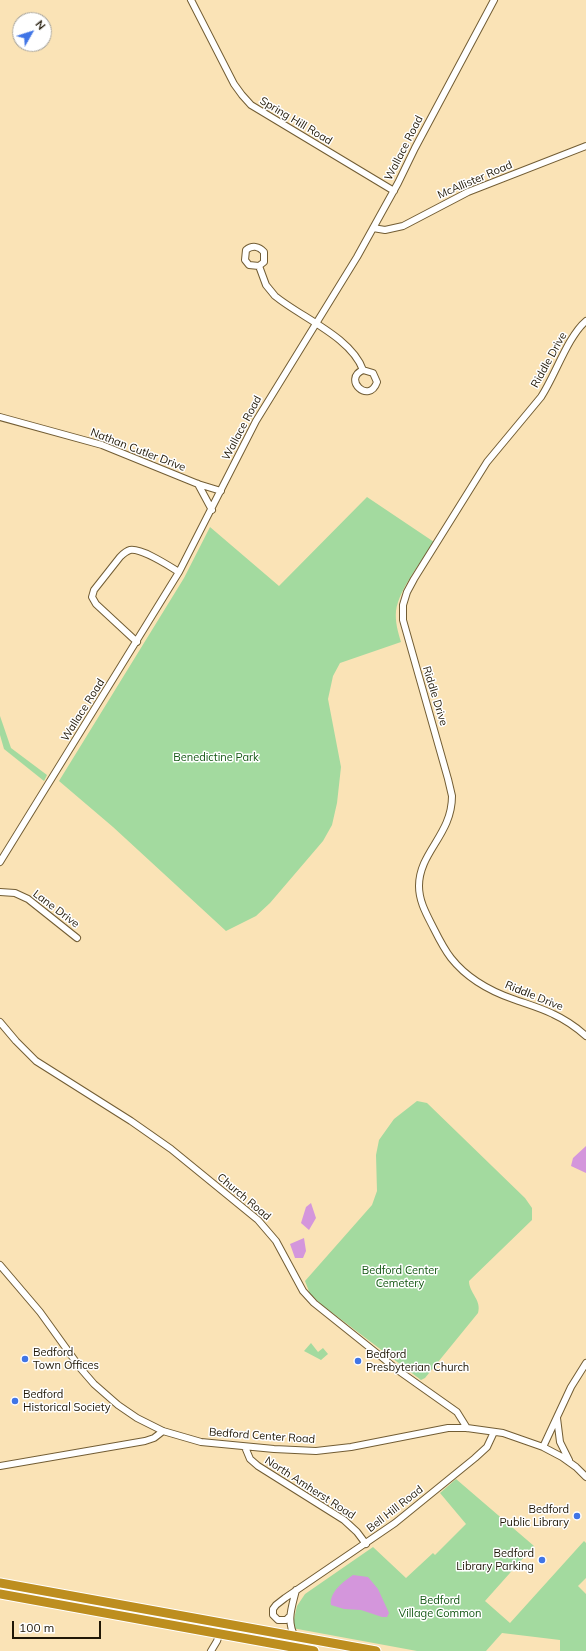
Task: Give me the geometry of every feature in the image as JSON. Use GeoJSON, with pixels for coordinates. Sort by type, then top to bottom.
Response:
{"type":"FeatureCollection","features":[{"type":"Feature","properties":{"kind":"highway"},"geometry":{"type":"LineString","coordinates":[[0,1583],[376,1651]]}},
{"type":"Feature","properties":{"kind":"highway"},"geometry":{"type":"LineString","coordinates":[[0,1594],[314,1651]]}},
{"type":"Feature","properties":{"kind":"street","name":"Spring Hill Road"},"geometry":{"type":"LineString","coordinates":[[191,0],[234,84],[251,105],[394,191]]}},
{"type":"Feature","properties":{"kind":"street","name":"Wallace Road"},"geometry":{"type":"LineString","coordinates":[[0,862],[179,572],[212,510],[256,421],[358,257],[494,0]]}},
{"type":"Feature","properties":{"kind":"street","name":"McAllister Road"},"geometry":{"type":"LineString","coordinates":[[373,228],[385,230],[403,226],[468,192],[586,146]]}},
{"type":"Feature","properties":{"kind":"street"},"geometry":{"type":"LineString","coordinates":[[259,266],[266,285],[275,296],[350,348],[364,370]]}},
{"type":"Feature","properties":{"kind":"street","name":"Riddle Drive"},"geometry":{"type":"LineString","coordinates":[[586,321],[575,333],[549,385],[483,468],[414,579],[405,598],[402,613],[406,634],[428,706],[452,796],[451,811],[447,825],[426,860],[421,874],[420,894],[426,914],[450,957],[470,976],[500,994],[565,1020],[586,1036]]}},
{"type":"Feature","properties":{"kind":"street","name":"Nathan Cutler Drive"},"geometry":{"type":"LineString","coordinates":[[0,417],[102,445],[198,484],[221,491]]}},
{"type":"Feature","properties":{"kind":"street"},"geometry":{"type":"LineString","coordinates":[[198,484],[212,510]]}},
{"type":"Feature","properties":{"kind":"street"},"geometry":{"type":"LineString","coordinates":[[137,642],[96,604],[92,597],[94,590],[120,557],[125,552],[132,550],[144,554],[179,572]]}},
{"type":"Feature","properties":{"kind":"street","name":"Lane Drive"},"geometry":{"type":"LineString","coordinates":[[0,892],[15,893],[28,899],[77,938]]}},
{"type":"Feature","properties":{"kind":"street","name":"Church Road"},"geometry":{"type":"LineString","coordinates":[[0,1022],[36,1061],[137,1125],[171,1149],[258,1220],[276,1242],[303,1290],[322,1311],[399,1371],[457,1412],[467,1428]]}},
{"type":"Feature","properties":{"kind":"street"},"geometry":{"type":"LineString","coordinates":[[0,1265],[40,1312],[80,1369],[94,1384],[118,1405],[137,1418],[163,1431],[154,1438],[145,1441],[0,1466]]}},
{"type":"Feature","properties":{"kind":"street"},"geometry":{"type":"LineString","coordinates":[[543,1447],[571,1387],[586,1363]]}},
{"type":"Feature","properties":{"kind":"street"},"geometry":{"type":"LineString","coordinates":[[557,1417],[560,1442],[571,1463]]}},
{"type":"Feature","properties":{"kind":"street","name":"Bedford Center Road"},"geometry":{"type":"LineString","coordinates":[[163,1431],[201,1442],[245,1447],[316,1451],[351,1447],[448,1428],[467,1428],[514,1436],[543,1447],[571,1463],[586,1477]]}},
{"type":"Feature","properties":{"kind":"street","name":"Bell Hill Road"},"geometry":{"type":"LineString","coordinates":[[289,1617],[286,1620],[278,1620],[273,1615],[273,1609],[296,1590],[395,1523],[487,1447],[494,1432]]}},
{"type":"Feature","properties":{"kind":"street","name":"North Amherst Road"},"geometry":{"type":"LineString","coordinates":[[245,1447],[250,1459],[258,1466],[344,1520],[366,1544]]}},
{"type":"Feature","properties":{"kind":"street"},"geometry":{"type":"LineString","coordinates":[[294,1637],[291,1631],[289,1617],[296,1590]]}},
{"type":"Feature","properties":{"kind":"street"},"geometry":{"type":"LineString","coordinates":[[211,1651],[223,1623]]}},
{"type":"Feature","properties":{"kind":"green space","name":"Benedictine Park"},"geometry":{"type":"Polygon","coordinates":[[[367,497],[434,542],[417,566],[398,602],[396,619],[401,642],[340,663],[333,676],[328,699],[341,767],[337,803],[332,825],[323,841],[270,903],[256,916],[226,931],[113,827],[59,781],[184,578],[210,527],[279,586],[367,497]]]}},
{"type":"Feature","properties":{"kind":"green space"},"geometry":{"type":"Polygon","coordinates":[[[0,716],[11,748],[47,775],[44,781],[4,749],[0,735],[0,716]]]}},
{"type":"Feature","properties":{"kind":"green space","name":"Bedford Center Cemetery"},"geometry":{"type":"Polygon","coordinates":[[[417,1101],[427,1103],[525,1198],[532,1208],[532,1220],[469,1281],[471,1289],[477,1300],[479,1308],[478,1313],[425,1378],[421,1380],[322,1305],[310,1294],[305,1281],[372,1205],[377,1191],[376,1155],[379,1140],[394,1119],[417,1101]]]}},
{"type":"Feature","properties":{"kind":"green space"},"geometry":{"type":"Polygon","coordinates":[[[311,1343],[318,1352],[323,1348],[328,1354],[321,1360],[304,1351],[311,1343]]]}},
{"type":"Feature","properties":{"kind":"green space","name":"Bedford Village Common"},"geometry":{"type":"Polygon","coordinates":[[[456,1479],[534,1546],[485,1601],[510,1623],[584,1541],[586,1543],[586,1578],[578,1586],[586,1594],[586,1651],[560,1651],[560,1640],[502,1633],[486,1651],[417,1651],[292,1628],[297,1606],[305,1594],[373,1547],[406,1578],[433,1553],[435,1555],[466,1524],[440,1493],[456,1479]]]}},
{"type":"Feature","properties":{"kind":"shaded area"},"geometry":{"type":"Polygon","coordinates":[[[586,1146],[586,1173],[571,1166],[573,1158],[586,1146]]]}},
{"type":"Feature","properties":{"kind":"shaded area"},"geometry":{"type":"Polygon","coordinates":[[[311,1203],[316,1218],[309,1230],[301,1223],[306,1207],[311,1203]]]}},
{"type":"Feature","properties":{"kind":"shaded area"},"geometry":{"type":"Polygon","coordinates":[[[304,1238],[306,1251],[303,1258],[295,1258],[290,1244],[304,1238]]]}},
{"type":"Feature","properties":{"kind":"shaded area"},"geometry":{"type":"Polygon","coordinates":[[[353,1575],[368,1577],[378,1589],[389,1613],[387,1617],[382,1617],[361,1610],[344,1609],[331,1605],[332,1596],[335,1591],[353,1575]]]}},
{"type":"Feature","properties":{"kind":"place","name":"Bedford Town Offices"},"geometry":{"type":"Point","coordinates":[25,1359]}},
{"type":"Feature","properties":{"kind":"place","name":"Bedford Presbyterian Church"},"geometry":{"type":"Point","coordinates":[358,1361]}},
{"type":"Feature","properties":{"kind":"place","name":"Bedford Historical Society"},"geometry":{"type":"Point","coordinates":[15,1401]}},
{"type":"Feature","properties":{"kind":"place","name":"Bedford Public Library"},"geometry":{"type":"Point","coordinates":[577,1516]}},
{"type":"Feature","properties":{"kind":"place","name":"Bedford Library Parking"},"geometry":{"type":"Point","coordinates":[542,1560]}}]}
